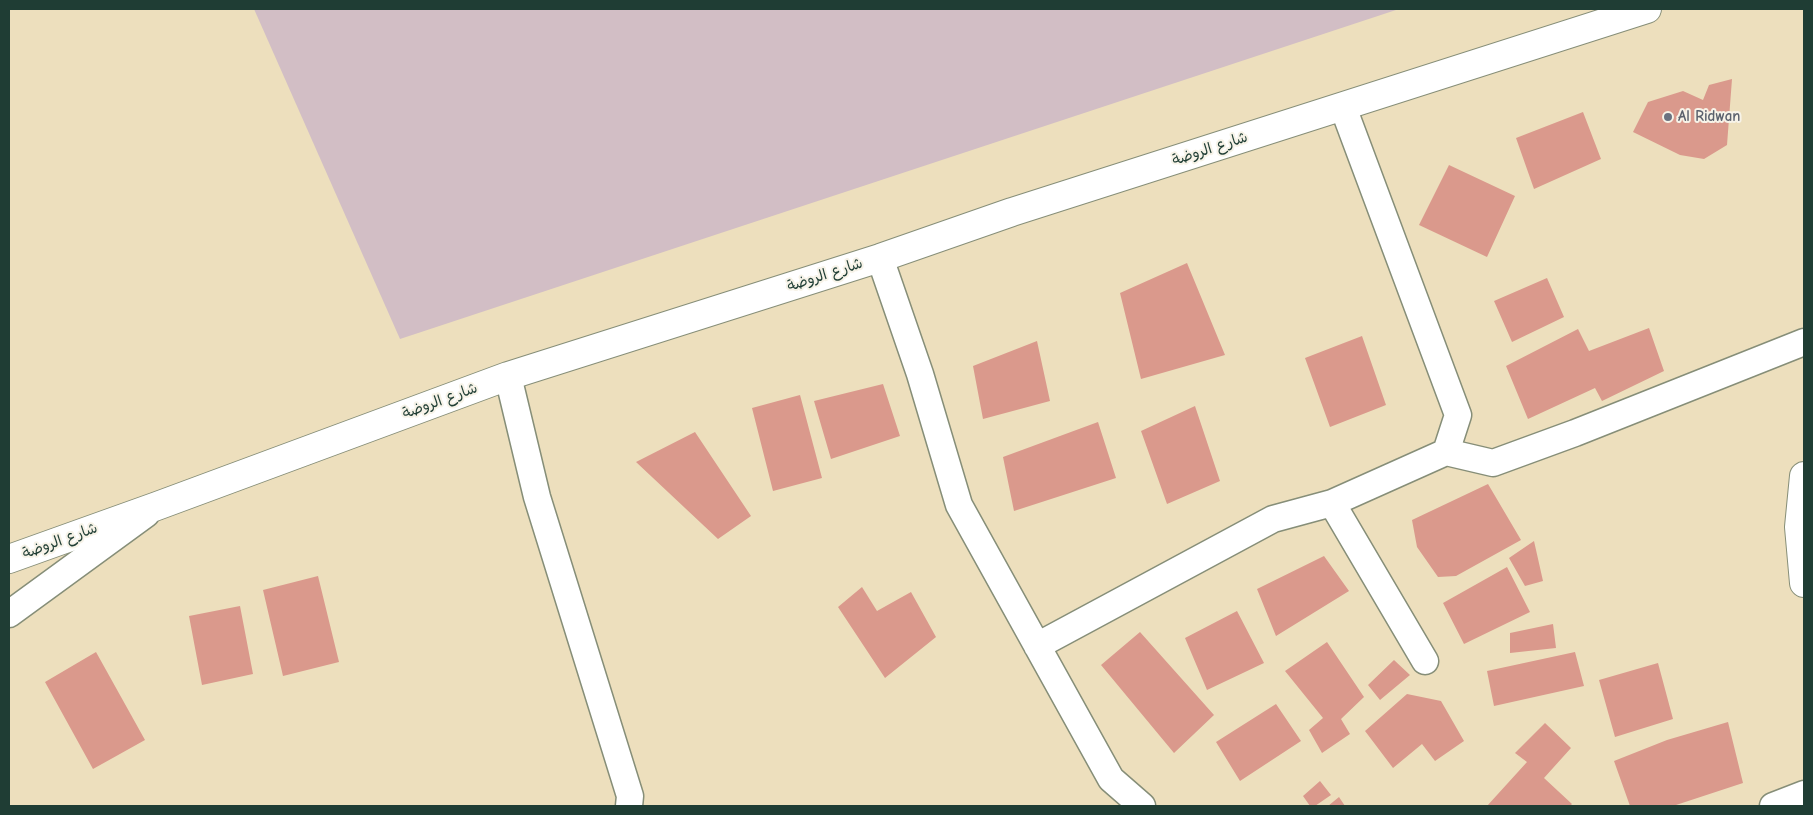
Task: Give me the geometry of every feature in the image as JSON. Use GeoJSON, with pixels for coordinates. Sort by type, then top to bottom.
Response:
{"type":"FeatureCollection","features":[{"type":"Feature","properties":{"kind":"main road","name":"شارع الروضة"},"geometry":{"type":"LineString","coordinates":[[9,560],[508,376],[880,258],[1012,212],[1647,9]]}},
{"type":"Feature","properties":{"kind":"main road"},"geometry":{"type":"LineString","coordinates":[[1804,476],[1799,527],[1804,583]]}},
{"type":"Feature","properties":{"kind":"street"},"geometry":{"type":"LineString","coordinates":[[1343,107],[1458,415],[1446,452]]}},
{"type":"Feature","properties":{"kind":"street"},"geometry":{"type":"LineString","coordinates":[[880,258],[920,374],[959,505],[1111,779],[1142,806]]}},
{"type":"Feature","properties":{"kind":"street"},"geometry":{"type":"LineString","coordinates":[[1037,646],[1273,519],[1332,503],[1446,452],[1493,462],[1574,433],[1804,342]]}},
{"type":"Feature","properties":{"kind":"street"},"geometry":{"type":"LineString","coordinates":[[508,376],[537,497],[630,796],[630,806]]}},
{"type":"Feature","properties":{"kind":"street"},"geometry":{"type":"LineString","coordinates":[[1332,503],[1425,661]]}},
{"type":"Feature","properties":{"kind":"street"},"geometry":{"type":"LineString","coordinates":[[9,614],[157,506]]}},
{"type":"Feature","properties":{"kind":"street"},"geometry":{"type":"LineString","coordinates":[[1773,806],[1804,794]]}},
{"type":"Feature","properties":{"kind":"shaded area"},"geometry":{"type":"Polygon","coordinates":[[[254,9],[1399,9],[400,339],[254,9]]]}},
{"type":"Feature","properties":{"kind":"building"},"geometry":{"type":"Polygon","coordinates":[[[1732,79],[1727,145],[1704,159],[1680,155],[1633,132],[1648,102],[1683,91],[1703,100],[1709,85],[1732,79]]]}},
{"type":"Feature","properties":{"kind":"building"},"geometry":{"type":"Polygon","coordinates":[[[1583,112],[1601,159],[1534,189],[1516,138],[1583,112]]]}},
{"type":"Feature","properties":{"kind":"building"},"geometry":{"type":"Polygon","coordinates":[[[1449,165],[1515,196],[1487,257],[1419,225],[1449,165]]]}},
{"type":"Feature","properties":{"kind":"building"},"geometry":{"type":"Polygon","coordinates":[[[1187,263],[1225,355],[1141,379],[1120,293],[1187,263]]]}},
{"type":"Feature","properties":{"kind":"building"},"geometry":{"type":"Polygon","coordinates":[[[1547,278],[1564,317],[1512,342],[1494,301],[1547,278]]]}},
{"type":"Feature","properties":{"kind":"building"},"geometry":{"type":"Polygon","coordinates":[[[1649,328],[1664,371],[1602,401],[1595,388],[1528,419],[1506,366],[1578,329],[1589,351],[1649,328]]]}},
{"type":"Feature","properties":{"kind":"building"},"geometry":{"type":"Polygon","coordinates":[[[1362,336],[1386,405],[1330,427],[1305,358],[1362,336]]]}},
{"type":"Feature","properties":{"kind":"building"},"geometry":{"type":"Polygon","coordinates":[[[1037,341],[1050,401],[983,419],[973,366],[1037,341]]]}},
{"type":"Feature","properties":{"kind":"building"},"geometry":{"type":"Polygon","coordinates":[[[883,384],[900,436],[831,459],[814,401],[883,384]]]}},
{"type":"Feature","properties":{"kind":"building"},"geometry":{"type":"Polygon","coordinates":[[[800,395],[822,478],[773,491],[752,408],[800,395]]]}},
{"type":"Feature","properties":{"kind":"building"},"geometry":{"type":"Polygon","coordinates":[[[1195,406],[1220,481],[1167,504],[1141,431],[1195,406]]]}},
{"type":"Feature","properties":{"kind":"building"},"geometry":{"type":"Polygon","coordinates":[[[1098,422],[1116,478],[1014,511],[1003,457],[1098,422]]]}},
{"type":"Feature","properties":{"kind":"building"},"geometry":{"type":"Polygon","coordinates":[[[695,432],[751,516],[718,539],[636,462],[695,432]]]}},
{"type":"Feature","properties":{"kind":"building"},"geometry":{"type":"Polygon","coordinates":[[[1488,484],[1521,540],[1456,576],[1438,577],[1417,547],[1412,520],[1488,484]]]}},
{"type":"Feature","properties":{"kind":"building"},"geometry":{"type":"Polygon","coordinates":[[[1534,541],[1543,581],[1525,586],[1509,558],[1534,541]]]}},
{"type":"Feature","properties":{"kind":"building"},"geometry":{"type":"Polygon","coordinates":[[[1324,556],[1349,591],[1276,636],[1257,589],[1324,556]]]}},
{"type":"Feature","properties":{"kind":"building"},"geometry":{"type":"Polygon","coordinates":[[[1507,567],[1530,612],[1464,644],[1443,603],[1507,567]]]}},
{"type":"Feature","properties":{"kind":"building"},"geometry":{"type":"Polygon","coordinates":[[[318,576],[339,662],[283,676],[263,590],[318,576]]]}},
{"type":"Feature","properties":{"kind":"building"},"geometry":{"type":"Polygon","coordinates":[[[862,587],[877,611],[911,592],[936,637],[885,678],[838,607],[862,587]]]}},
{"type":"Feature","properties":{"kind":"building"},"geometry":{"type":"Polygon","coordinates":[[[240,606],[253,674],[202,685],[189,616],[240,606]]]}},
{"type":"Feature","properties":{"kind":"building"},"geometry":{"type":"Polygon","coordinates":[[[1237,611],[1264,663],[1207,690],[1185,638],[1237,611]]]}},
{"type":"Feature","properties":{"kind":"building"},"geometry":{"type":"Polygon","coordinates":[[[1553,624],[1556,648],[1510,653],[1510,633],[1553,624]]]}},
{"type":"Feature","properties":{"kind":"building"},"geometry":{"type":"Polygon","coordinates":[[[1140,632],[1214,715],[1174,753],[1101,665],[1140,632]]]}},
{"type":"Feature","properties":{"kind":"building"},"geometry":{"type":"Polygon","coordinates":[[[1327,642],[1364,697],[1341,719],[1350,734],[1322,753],[1309,730],[1323,718],[1285,671],[1327,642]]]}},
{"type":"Feature","properties":{"kind":"building"},"geometry":{"type":"Polygon","coordinates":[[[96,652],[145,740],[93,769],[45,682],[96,652]]]}},
{"type":"Feature","properties":{"kind":"building"},"geometry":{"type":"Polygon","coordinates":[[[1575,652],[1584,686],[1494,706],[1487,671],[1575,652]]]}},
{"type":"Feature","properties":{"kind":"building"},"geometry":{"type":"Polygon","coordinates":[[[1394,660],[1410,675],[1380,700],[1368,685],[1394,660]]]}},
{"type":"Feature","properties":{"kind":"building"},"geometry":{"type":"Polygon","coordinates":[[[1658,663],[1673,719],[1615,737],[1599,680],[1658,663]]]}},
{"type":"Feature","properties":{"kind":"building"},"geometry":{"type":"Polygon","coordinates":[[[1407,694],[1441,701],[1464,741],[1435,761],[1422,744],[1393,768],[1365,731],[1407,694]]]}},
{"type":"Feature","properties":{"kind":"building"},"geometry":{"type":"Polygon","coordinates":[[[1276,704],[1301,741],[1240,781],[1216,742],[1276,704]]]}},
{"type":"Feature","properties":{"kind":"building"},"geometry":{"type":"Polygon","coordinates":[[[1728,722],[1743,783],[1673,806],[1630,806],[1614,761],[1667,740],[1728,722]]]}},
{"type":"Feature","properties":{"kind":"building"},"geometry":{"type":"Polygon","coordinates":[[[1545,723],[1571,748],[1544,778],[1572,804],[1570,806],[1487,806],[1527,762],[1515,753],[1545,723]]]}},
{"type":"Feature","properties":{"kind":"building"},"geometry":{"type":"Polygon","coordinates":[[[1320,781],[1331,795],[1315,806],[1310,806],[1303,796],[1320,781]]]}},
{"type":"Feature","properties":{"kind":"building"},"geometry":{"type":"Polygon","coordinates":[[[1339,797],[1345,806],[1328,806],[1339,797]]]}},
{"type":"Feature","properties":{"kind":"place","name":"Al Ridwan"},"geometry":{"type":"Point","coordinates":[1668,117]}}]}
